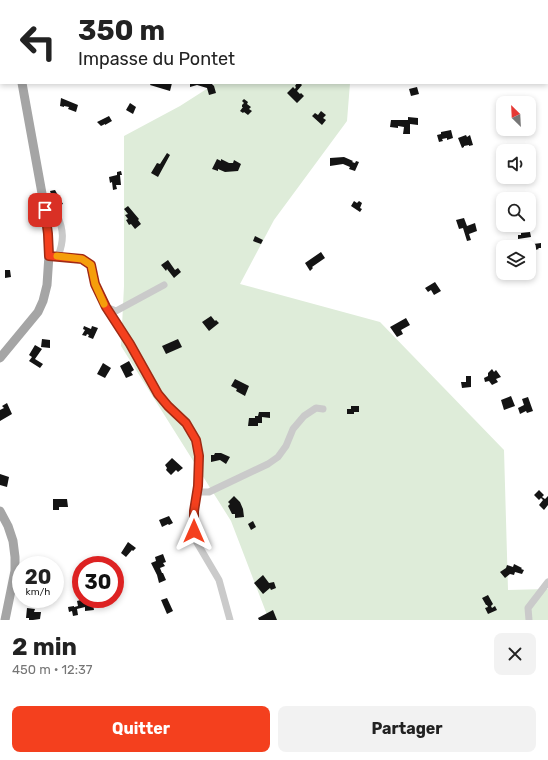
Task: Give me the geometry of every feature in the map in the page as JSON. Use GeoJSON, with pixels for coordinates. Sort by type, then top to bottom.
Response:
{"type":"FeatureCollection","features":[{"type":"Feature","properties":{"kind":"main road"},"geometry":{"type":"LineString","coordinates":[[0,358],[38,312],[43,301],[53,256],[22,84]]}},
{"type":"Feature","properties":{"kind":"main road"},"geometry":{"type":"LineString","coordinates":[[0,511],[8,526],[13,541],[15,557],[15,571],[5,620]]}},
{"type":"Feature","properties":{"kind":"street"},"geometry":{"type":"LineString","coordinates":[[53,256],[61,249],[63,236],[57,215]]}},
{"type":"Feature","properties":{"kind":"street"},"geometry":{"type":"LineString","coordinates":[[53,256],[82,259],[91,265],[95,284],[106,307],[130,344],[158,394],[186,423],[196,440],[199,456],[194,511],[194,531],[196,541],[219,580],[230,620]]}},
{"type":"Feature","properties":{"kind":"street"},"geometry":{"type":"LineString","coordinates":[[106,307],[116,311],[164,284]]}},
{"type":"Feature","properties":{"kind":"street"},"geometry":{"type":"LineString","coordinates":[[197,491],[209,492],[268,464],[278,457],[286,446],[292,430],[304,416],[316,408],[323,409]]}},
{"type":"Feature","properties":{"kind":"street"},"geometry":{"type":"LineString","coordinates":[[528,620],[528,608],[548,582]]}},
{"type":"Feature","properties":{"kind":"green space"},"geometry":{"type":"Polygon","coordinates":[[[214,84],[350,84],[347,121],[274,220],[240,284],[380,322],[504,450],[508,590],[548,589],[548,620],[269,620],[231,521],[121,346],[124,286],[124,136],[180,106],[214,84]]]}},
{"type":"Feature","properties":{"kind":"building"},"geometry":{"type":"Polygon","coordinates":[[[150,84],[172,84],[170,91],[150,84]]]}},
{"type":"Feature","properties":{"kind":"building"},"geometry":{"type":"Polygon","coordinates":[[[190,84],[212,84],[216,93],[209,95],[207,88],[197,85],[190,87],[190,84]]]}},
{"type":"Feature","properties":{"kind":"building"},"geometry":{"type":"Polygon","coordinates":[[[296,84],[302,85],[297,91],[304,96],[297,103],[287,93],[293,87],[295,89],[296,84]]]}},
{"type":"Feature","properties":{"kind":"building"},"geometry":{"type":"Polygon","coordinates":[[[417,87],[419,94],[411,96],[409,89],[417,87]]]}},
{"type":"Feature","properties":{"kind":"building"},"geometry":{"type":"Polygon","coordinates":[[[61,98],[78,105],[76,112],[68,109],[69,107],[60,106],[61,98]]]}},
{"type":"Feature","properties":{"kind":"building"},"geometry":{"type":"Polygon","coordinates":[[[244,99],[248,102],[247,104],[251,107],[249,109],[252,111],[248,115],[240,111],[243,107],[242,105],[244,103],[242,101],[244,99]]]}},
{"type":"Feature","properties":{"kind":"building"},"geometry":{"type":"Polygon","coordinates":[[[130,103],[136,107],[133,114],[126,110],[130,103]]]}},
{"type":"Feature","properties":{"kind":"building"},"geometry":{"type":"Polygon","coordinates":[[[321,111],[326,115],[323,118],[326,120],[322,125],[312,116],[315,113],[318,115],[321,111]]]}},
{"type":"Feature","properties":{"kind":"building"},"geometry":{"type":"Polygon","coordinates":[[[109,116],[112,121],[105,125],[101,126],[97,122],[109,116]]]}},
{"type":"Feature","properties":{"kind":"building"},"geometry":{"type":"Polygon","coordinates":[[[408,117],[418,118],[418,125],[410,124],[410,134],[403,134],[404,127],[390,127],[391,120],[408,120],[408,117]]]}},
{"type":"Feature","properties":{"kind":"building"},"geometry":{"type":"Polygon","coordinates":[[[451,130],[453,138],[447,140],[447,138],[442,139],[443,141],[439,142],[437,135],[441,134],[441,132],[451,130]]]}},
{"type":"Feature","properties":{"kind":"building"},"geometry":{"type":"Polygon","coordinates":[[[466,135],[467,137],[470,135],[473,145],[464,146],[462,148],[458,138],[466,135]]]}},
{"type":"Feature","properties":{"kind":"building"},"geometry":{"type":"Polygon","coordinates":[[[167,153],[170,155],[158,177],[151,173],[157,163],[160,164],[167,153]]]}},
{"type":"Feature","properties":{"kind":"building"},"geometry":{"type":"Polygon","coordinates":[[[344,157],[355,163],[356,161],[359,162],[355,171],[349,169],[350,167],[343,164],[330,166],[330,158],[344,157]]]}},
{"type":"Feature","properties":{"kind":"building"},"geometry":{"type":"Polygon","coordinates":[[[217,159],[221,161],[221,159],[229,163],[233,163],[234,160],[241,164],[238,171],[225,172],[218,169],[218,171],[212,169],[217,159]]]}},
{"type":"Feature","properties":{"kind":"building"},"geometry":{"type":"Polygon","coordinates":[[[121,171],[121,185],[116,185],[117,189],[113,190],[112,182],[110,183],[109,177],[117,175],[117,172],[121,171]]]}},
{"type":"Feature","properties":{"kind":"building"},"geometry":{"type":"Polygon","coordinates":[[[55,190],[63,204],[52,209],[49,195],[51,194],[50,191],[55,190]]]}},
{"type":"Feature","properties":{"kind":"building"},"geometry":{"type":"Polygon","coordinates":[[[354,201],[357,203],[359,201],[362,203],[360,208],[362,209],[360,212],[351,206],[354,201]]]}},
{"type":"Feature","properties":{"kind":"building"},"geometry":{"type":"Polygon","coordinates":[[[128,206],[139,219],[138,220],[141,224],[135,229],[131,224],[129,225],[126,220],[128,219],[125,215],[128,214],[124,209],[128,206]]]}},
{"type":"Feature","properties":{"kind":"building"},"geometry":{"type":"Polygon","coordinates":[[[464,218],[467,226],[475,223],[477,231],[469,234],[471,240],[467,241],[463,228],[459,229],[456,220],[464,218]]]}},
{"type":"Feature","properties":{"kind":"building"},"geometry":{"type":"Polygon","coordinates":[[[530,232],[531,237],[518,239],[518,235],[521,235],[521,233],[530,232]]]}},
{"type":"Feature","properties":{"kind":"building"},"geometry":{"type":"Polygon","coordinates":[[[255,236],[263,240],[261,244],[253,241],[255,236]]]}},
{"type":"Feature","properties":{"kind":"building"},"geometry":{"type":"Polygon","coordinates":[[[541,243],[541,248],[536,250],[536,244],[541,243]]]}},
{"type":"Feature","properties":{"kind":"building"},"geometry":{"type":"Polygon","coordinates":[[[321,252],[325,258],[312,267],[313,268],[310,271],[305,263],[321,252]]]}},
{"type":"Feature","properties":{"kind":"building"},"geometry":{"type":"Polygon","coordinates":[[[168,260],[175,270],[178,268],[181,272],[174,278],[167,269],[166,271],[161,265],[168,260]]]}},
{"type":"Feature","properties":{"kind":"building"},"geometry":{"type":"Polygon","coordinates":[[[5,270],[10,270],[11,277],[5,278],[5,270]]]}},
{"type":"Feature","properties":{"kind":"building"},"geometry":{"type":"Polygon","coordinates":[[[435,282],[441,291],[434,295],[431,290],[428,292],[425,288],[435,282]]]}},
{"type":"Feature","properties":{"kind":"building"},"geometry":{"type":"Polygon","coordinates":[[[211,316],[219,323],[209,331],[202,322],[211,316]]]}},
{"type":"Feature","properties":{"kind":"building"},"geometry":{"type":"Polygon","coordinates":[[[406,318],[410,325],[401,330],[403,334],[397,337],[390,327],[406,318]]]}},
{"type":"Feature","properties":{"kind":"building"},"geometry":{"type":"Polygon","coordinates":[[[84,326],[91,329],[92,326],[98,328],[93,339],[88,337],[89,335],[87,334],[86,336],[82,335],[85,330],[83,329],[84,326]]]}},
{"type":"Feature","properties":{"kind":"building"},"geometry":{"type":"Polygon","coordinates":[[[42,339],[50,340],[50,348],[41,347],[42,339]]]}},
{"type":"Feature","properties":{"kind":"building"},"geometry":{"type":"Polygon","coordinates":[[[178,339],[182,347],[166,354],[162,346],[178,339]]]}},
{"type":"Feature","properties":{"kind":"building"},"geometry":{"type":"Polygon","coordinates":[[[35,345],[42,349],[35,359],[43,364],[40,368],[29,361],[32,357],[29,355],[35,345]]]}},
{"type":"Feature","properties":{"kind":"building"},"geometry":{"type":"Polygon","coordinates":[[[129,361],[134,370],[131,372],[133,375],[126,378],[120,366],[129,361]]]}},
{"type":"Feature","properties":{"kind":"building"},"geometry":{"type":"Polygon","coordinates":[[[103,363],[111,368],[105,378],[97,374],[103,363]]]}},
{"type":"Feature","properties":{"kind":"building"},"geometry":{"type":"Polygon","coordinates":[[[492,369],[494,372],[496,370],[501,377],[496,379],[498,382],[492,385],[489,381],[485,382],[484,378],[488,376],[488,373],[492,369]]]}},
{"type":"Feature","properties":{"kind":"building"},"geometry":{"type":"Polygon","coordinates":[[[466,376],[471,376],[471,387],[462,388],[461,382],[466,382],[466,376]]]}},
{"type":"Feature","properties":{"kind":"building"},"geometry":{"type":"Polygon","coordinates":[[[235,379],[249,386],[245,396],[231,386],[235,379]]]}},
{"type":"Feature","properties":{"kind":"building"},"geometry":{"type":"Polygon","coordinates":[[[511,396],[515,406],[504,410],[501,400],[511,396]]]}},
{"type":"Feature","properties":{"kind":"building"},"geometry":{"type":"Polygon","coordinates":[[[528,397],[533,411],[527,413],[526,411],[520,414],[518,408],[524,405],[522,399],[528,397]]]}},
{"type":"Feature","properties":{"kind":"building"},"geometry":{"type":"Polygon","coordinates":[[[7,403],[12,414],[0,421],[0,410],[4,408],[2,406],[7,403]]]}},
{"type":"Feature","properties":{"kind":"building"},"geometry":{"type":"Polygon","coordinates":[[[351,406],[359,406],[359,412],[347,414],[347,409],[351,409],[351,406]]]}},
{"type":"Feature","properties":{"kind":"building"},"geometry":{"type":"Polygon","coordinates":[[[259,412],[270,412],[270,418],[262,417],[262,423],[258,423],[258,426],[248,426],[249,418],[255,418],[255,416],[258,416],[259,412]]]}},
{"type":"Feature","properties":{"kind":"building"},"geometry":{"type":"Polygon","coordinates":[[[215,453],[221,453],[230,457],[226,464],[220,460],[211,462],[211,455],[214,455],[215,453]]]}},
{"type":"Feature","properties":{"kind":"building"},"geometry":{"type":"Polygon","coordinates":[[[172,458],[183,468],[178,472],[176,470],[171,475],[166,470],[167,468],[165,465],[172,458]]]}},
{"type":"Feature","properties":{"kind":"building"},"geometry":{"type":"Polygon","coordinates":[[[0,474],[9,477],[7,487],[0,485],[0,474]]]}},
{"type":"Feature","properties":{"kind":"building"},"geometry":{"type":"Polygon","coordinates":[[[539,490],[544,495],[542,497],[545,499],[548,496],[548,505],[544,510],[539,505],[543,500],[541,498],[539,500],[534,495],[539,490]]]}},
{"type":"Feature","properties":{"kind":"building"},"geometry":{"type":"Polygon","coordinates":[[[234,496],[240,502],[244,517],[235,518],[235,514],[232,514],[228,506],[230,504],[228,502],[234,496]]]}},
{"type":"Feature","properties":{"kind":"building"},"geometry":{"type":"Polygon","coordinates":[[[53,499],[67,499],[68,507],[59,507],[59,510],[53,510],[53,499]]]}},
{"type":"Feature","properties":{"kind":"building"},"geometry":{"type":"Polygon","coordinates":[[[169,516],[173,523],[162,527],[159,520],[169,516]]]}},
{"type":"Feature","properties":{"kind":"building"},"geometry":{"type":"Polygon","coordinates":[[[253,521],[256,527],[251,530],[248,524],[253,521]]]}},
{"type":"Feature","properties":{"kind":"building"},"geometry":{"type":"Polygon","coordinates":[[[128,542],[136,548],[126,557],[121,553],[128,542]]]}},
{"type":"Feature","properties":{"kind":"building"},"geometry":{"type":"Polygon","coordinates":[[[163,554],[166,562],[163,563],[165,566],[160,568],[166,580],[159,583],[151,563],[156,561],[155,557],[163,554]]]}},
{"type":"Feature","properties":{"kind":"building"},"geometry":{"type":"Polygon","coordinates":[[[514,564],[524,570],[522,574],[515,572],[514,575],[510,574],[505,578],[500,572],[506,568],[507,565],[513,567],[514,564]]]}},
{"type":"Feature","properties":{"kind":"building"},"geometry":{"type":"Polygon","coordinates":[[[263,575],[269,583],[274,582],[276,588],[271,590],[270,588],[263,594],[254,583],[263,575]]]}},
{"type":"Feature","properties":{"kind":"building"},"geometry":{"type":"Polygon","coordinates":[[[488,595],[493,604],[491,606],[492,608],[495,606],[497,610],[488,614],[485,608],[488,607],[482,598],[488,595]]]}},
{"type":"Feature","properties":{"kind":"building"},"geometry":{"type":"Polygon","coordinates":[[[167,598],[173,611],[167,614],[161,600],[167,598]]]}},
{"type":"Feature","properties":{"kind":"building"},"geometry":{"type":"Polygon","coordinates":[[[68,607],[81,608],[77,609],[78,615],[73,616],[72,611],[69,612],[68,607]]]}},
{"type":"Feature","properties":{"kind":"building"},"geometry":{"type":"Polygon","coordinates":[[[27,608],[35,609],[34,612],[41,612],[40,619],[29,620],[29,618],[26,618],[27,608]]]}},
{"type":"Feature","properties":{"kind":"building"},"geometry":{"type":"Polygon","coordinates":[[[85,608],[94,608],[94,610],[85,611],[85,608]]]}},
{"type":"Feature","properties":{"kind":"building"},"geometry":{"type":"Polygon","coordinates":[[[273,610],[277,620],[259,620],[258,618],[273,610]]]}},
{"type":"Feature","properties":{"kind":"slow traffic"},"geometry":{"type":"LineString","coordinates":[[57,256],[82,259],[91,265],[95,284],[104,304]]}},
{"type":"Feature","properties":{"kind":"route"},"geometry":{"type":"LineString","coordinates":[[45,210],[49,256],[82,259],[91,265],[95,284],[106,307],[130,344],[158,394],[186,423],[196,440],[199,456],[198,486],[194,511],[194,531]]}}]}
